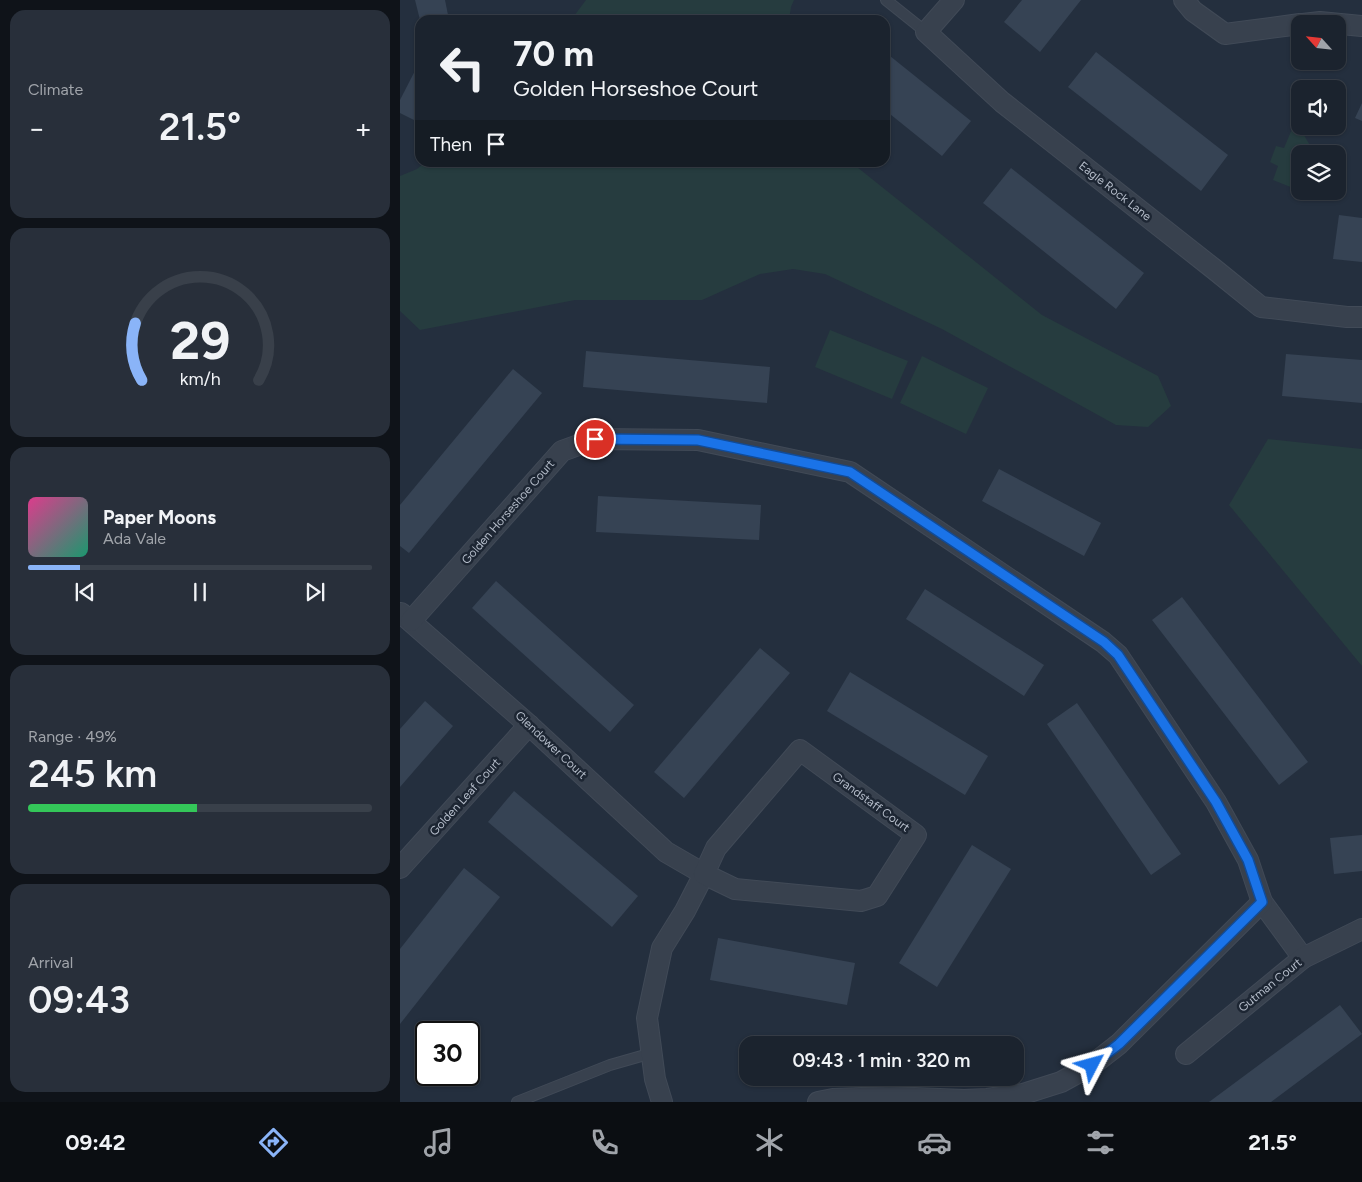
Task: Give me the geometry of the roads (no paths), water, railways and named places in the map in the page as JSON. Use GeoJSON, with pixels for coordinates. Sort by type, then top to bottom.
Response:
{"type":"FeatureCollection","features":[{"type":"Feature","properties":{"kind":"street"},"geometry":{"type":"LineString","coordinates":[[926,32],[954,0]]}},
{"type":"Feature","properties":{"kind":"street"},"geometry":{"type":"LineString","coordinates":[[1184,0],[1193,11],[1225,34],[1291,25]]}},
{"type":"Feature","properties":{"kind":"street"},"geometry":{"type":"LineString","coordinates":[[1346,24],[1362,26]]}},
{"type":"Feature","properties":{"kind":"street","name":"Eagle Rock Lane"},"geometry":{"type":"LineString","coordinates":[[926,32],[1002,102],[1261,307],[1362,317]]}},
{"type":"Feature","properties":{"kind":"street","name":"Golden Horseshoe Court"},"geometry":{"type":"LineString","coordinates":[[405,617],[562,451],[595,439],[698,440],[850,472],[1104,642],[1118,655],[1216,802],[1248,860],[1262,902],[1304,958]]}},
{"type":"Feature","properties":{"kind":"street","name":"Glendower Court"},"geometry":{"type":"LineString","coordinates":[[405,617],[530,725],[666,852],[704,874]]}},
{"type":"Feature","properties":{"kind":"street","name":"Golden Leaf Court"},"geometry":{"type":"LineString","coordinates":[[400,868],[530,725]]}},
{"type":"Feature","properties":{"kind":"street","name":"Grandstaff Court"},"geometry":{"type":"LineString","coordinates":[[662,1102],[655,1079],[646,1018],[662,948],[685,911],[716,848],[800,750],[916,835],[877,896],[861,901],[735,889],[704,874]]}},
{"type":"Feature","properties":{"kind":"street"},"geometry":{"type":"LineString","coordinates":[[818,1102],[833,1099],[890,1097],[987,1100],[1023,1094],[1061,1082],[1092,1065],[1119,1044],[1262,902]]}},
{"type":"Feature","properties":{"kind":"street","name":"Gutman Court"},"geometry":{"type":"LineString","coordinates":[[1186,1054],[1304,958],[1362,929]]}},
{"type":"Feature","properties":{"kind":"lane"},"geometry":{"type":"LineString","coordinates":[[886,0],[926,32]]}},
{"type":"Feature","properties":{"kind":"lane"},"geometry":{"type":"LineString","coordinates":[[518,1102],[610,1066],[652,1053]]}}]}
